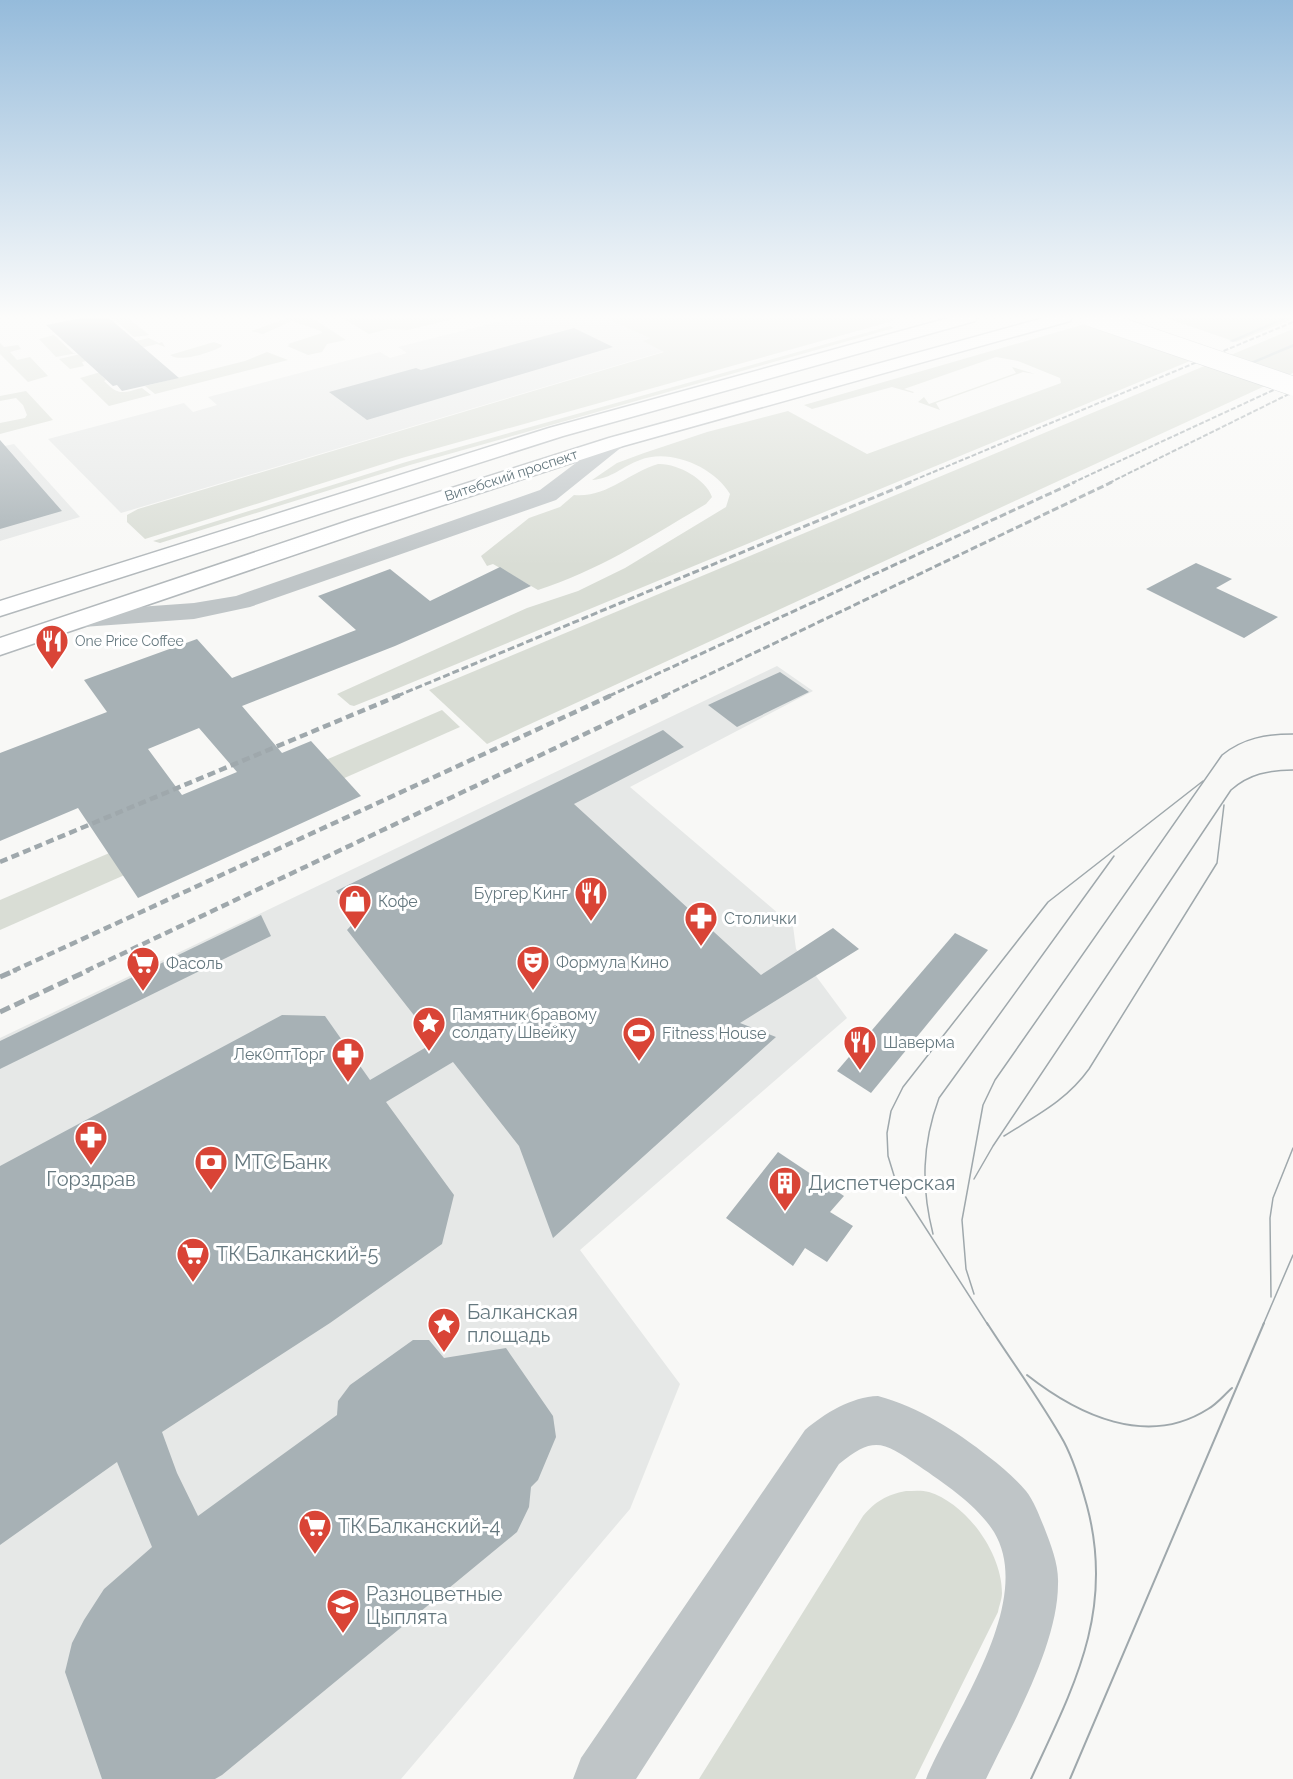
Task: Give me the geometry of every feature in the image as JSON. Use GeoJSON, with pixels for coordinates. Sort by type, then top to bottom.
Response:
{"type":"FeatureCollection","features":[{"type":"Feature","properties":{"kind":"main road","name":"Витебский проспект"},"geometry":{"type":"LineString","coordinates":[[0,609],[556,432],[670,400]]}},
{"type":"Feature","properties":{"kind":"main road","name":"Витебский проспект"},"geometry":{"type":"LineString","coordinates":[[0,647],[359,525],[616,442],[767,400]]}},
{"type":"Feature","properties":{"kind":"street"},"geometry":{"type":"LineString","coordinates":[[83,619],[194,611],[241,602],[548,495],[616,442]]}},
{"type":"Feature","properties":{"kind":"street"},"geometry":{"type":"LineString","coordinates":[[602,1779],[822,1447],[837,1434],[857,1424],[878,1420],[903,1428],[964,1468],[1009,1509],[1026,1546],[1033,1584],[1028,1622],[955,1779]]}},
{"type":"Feature","properties":{"kind":"shaded area"},"geometry":{"type":"Polygon","coordinates":[[[18,400],[34,400],[53,420],[0,434],[0,423],[25,418],[27,415],[18,400]]]}},
{"type":"Feature","properties":{"kind":"shaded area"},"geometry":{"type":"Polygon","coordinates":[[[103,400],[132,400],[109,406],[103,400]]]}},
{"type":"Feature","properties":{"kind":"shaded area"},"geometry":{"type":"Polygon","coordinates":[[[211,400],[500,400],[121,513],[48,439],[184,403],[193,412],[217,405],[211,400]]]}},
{"type":"Feature","properties":{"kind":"shaded area"},"geometry":{"type":"Polygon","coordinates":[[[503,400],[610,400],[402,458],[145,539],[127,522],[127,515],[138,509],[503,400]]]}},
{"type":"Feature","properties":{"kind":"shaded area"},"geometry":{"type":"Polygon","coordinates":[[[627,400],[640,400],[410,465],[160,543],[153,541],[406,462],[627,400]]]}},
{"type":"Feature","properties":{"kind":"shaded area"},"geometry":{"type":"Polygon","coordinates":[[[821,400],[845,400],[812,409],[804,405],[821,400]]]}},
{"type":"Feature","properties":{"kind":"shaded area"},"geometry":{"type":"Polygon","coordinates":[[[926,400],[929,404],[944,400],[936,403],[940,410],[918,402],[926,400]]]}},
{"type":"Feature","properties":{"kind":"shaded area"},"geometry":{"type":"Polygon","coordinates":[[[1014,400],[1095,400],[354,706],[337,694],[527,608],[578,591],[625,568],[726,507],[730,494],[723,484],[702,468],[677,458],[664,456],[640,460],[611,475],[592,480],[617,463],[707,432],[788,411],[867,454],[1014,400]]]}},
{"type":"Feature","properties":{"kind":"shaded area"},"geometry":{"type":"Polygon","coordinates":[[[1123,400],[1234,400],[487,744],[429,690],[1123,400]]]}},
{"type":"Feature","properties":{"kind":"shaded area"},"geometry":{"type":"Polygon","coordinates":[[[14,444],[80,517],[0,541],[0,447],[14,444]]]}},
{"type":"Feature","properties":{"kind":"shaded area"},"geometry":{"type":"Polygon","coordinates":[[[658,464],[674,466],[690,473],[704,484],[712,497],[706,504],[604,563],[538,590],[493,564],[487,566],[481,556],[529,518],[560,507],[574,495],[597,493],[658,464]]]}},
{"type":"Feature","properties":{"kind":"shaded area","name":"Балканская площадь"},"geometry":{"type":"Polygon","coordinates":[[[777,666],[813,691],[630,787],[793,926],[796,949],[847,1018],[580,1250],[680,1384],[630,1509],[401,1779],[0,1779],[0,1038],[777,666]]]}},
{"type":"Feature","properties":{"kind":"shaded area"},"geometry":{"type":"Polygon","coordinates":[[[442,710],[460,727],[0,930],[0,900],[442,710]]]}},
{"type":"Feature","properties":{"kind":"shaded area"},"geometry":{"type":"Polygon","coordinates":[[[906,1491],[926,1491],[943,1498],[969,1519],[980,1532],[996,1562],[1002,1593],[998,1612],[915,1779],[699,1779],[863,1516],[882,1499],[906,1491]]]}},
{"type":"Feature","properties":{"kind":"building"},"geometry":{"type":"Polygon","coordinates":[[[340,400],[434,400],[367,420],[340,400]]]}},
{"type":"Feature","properties":{"kind":"building"},"geometry":{"type":"Polygon","coordinates":[[[0,440],[33,478],[62,511],[0,529],[0,440]]]}},
{"type":"Feature","properties":{"kind":"building"},"geometry":{"type":"Polygon","coordinates":[[[1196,563],[1232,579],[1216,588],[1278,617],[1244,638],[1146,589],[1196,563]]]}},
{"type":"Feature","properties":{"kind":"building"},"geometry":{"type":"Polygon","coordinates":[[[500,567],[531,586],[395,646],[242,706],[282,753],[311,741],[361,796],[138,898],[78,808],[0,841],[0,753],[107,712],[84,680],[197,639],[232,678],[356,630],[318,596],[390,569],[430,601],[500,567]],[[199,728],[148,749],[182,795],[237,772],[199,728]]]}},
{"type":"Feature","properties":{"kind":"building"},"geometry":{"type":"Polygon","coordinates":[[[780,672],[809,692],[737,727],[708,705],[780,672]]]}},
{"type":"Feature","properties":{"kind":"building"},"geometry":{"type":"Polygon","coordinates":[[[663,730],[684,747],[574,804],[761,975],[833,928],[859,949],[740,1023],[776,1037],[553,1238],[519,1146],[453,1062],[386,1102],[454,1195],[442,1244],[330,1323],[162,1432],[177,1473],[198,1516],[337,1415],[338,1401],[350,1385],[413,1340],[429,1340],[444,1358],[506,1348],[553,1416],[556,1437],[538,1480],[531,1487],[529,1507],[517,1532],[222,1775],[215,1779],[102,1779],[65,1672],[72,1643],[104,1589],[152,1547],[117,1462],[0,1545],[0,1166],[282,1015],[325,1016],[370,1080],[435,1042],[347,930],[358,918],[336,891],[663,730]]]}},
{"type":"Feature","properties":{"kind":"building"},"geometry":{"type":"Polygon","coordinates":[[[261,915],[271,936],[0,1069],[0,1041],[261,915]]]}},
{"type":"Feature","properties":{"kind":"building"},"geometry":{"type":"Polygon","coordinates":[[[955,933],[988,950],[871,1093],[837,1071],[955,933]]]}},
{"type":"Feature","properties":{"kind":"building","name":"Диспетчерская"},"geometry":{"type":"Polygon","coordinates":[[[778,1152],[844,1196],[830,1212],[853,1226],[827,1262],[805,1248],[793,1266],[726,1218],[778,1152]]]}},
{"type":"Feature","properties":{"kind":"tram line"},"geometry":{"type":"LineString","coordinates":[[974,1294],[966,1269],[962,1220],[983,1105],[995,1080],[1222,755],[1255,738],[1293,734]]}},
{"type":"Feature","properties":{"kind":"tram line"},"geometry":{"type":"LineString","coordinates":[[974,1179],[993,1146],[1231,790],[1245,780],[1260,774],[1293,770]]}},
{"type":"Feature","properties":{"kind":"tram line"},"geometry":{"type":"LineString","coordinates":[[988,1325],[896,1182],[888,1156],[887,1133],[891,1111],[903,1087],[1048,902],[1203,781]]}},
{"type":"Feature","properties":{"kind":"tram line"},"geometry":{"type":"LineString","coordinates":[[1004,1136],[1061,1099],[1089,1069],[1217,863],[1224,805]]}},
{"type":"Feature","properties":{"kind":"tram line"},"geometry":{"type":"LineString","coordinates":[[933,1234],[926,1199],[925,1166],[929,1132],[939,1098],[1114,856]]}},
{"type":"Feature","properties":{"kind":"tram line"},"geometry":{"type":"LineString","coordinates":[[1271,1297],[1270,1218],[1273,1198],[1293,1148]]}},
{"type":"Feature","properties":{"kind":"tram line"},"geometry":{"type":"LineString","coordinates":[[1263,1325],[1293,1255]]}},
{"type":"Feature","properties":{"kind":"tram line"},"geometry":{"type":"LineString","coordinates":[[987,1323],[1068,1449],[1085,1498],[1094,1544],[1096,1580],[1093,1614],[1086,1647],[1062,1712],[1031,1779]]}},
{"type":"Feature","properties":{"kind":"tram line"},"geometry":{"type":"LineString","coordinates":[[1070,1779],[1264,1323]]}},
{"type":"Feature","properties":{"kind":"tram line"},"geometry":{"type":"LineString","coordinates":[[1027,1375],[1068,1403],[1091,1414],[1114,1422],[1137,1426],[1161,1426],[1185,1420],[1211,1407],[1232,1388]]}},
{"type":"Feature","properties":{"kind":"railway"},"geometry":{"type":"LineString","coordinates":[[907,483],[1106,400]]}},
{"type":"Feature","properties":{"kind":"railway"},"geometry":{"type":"LineString","coordinates":[[1072,483],[1252,400]]}},
{"type":"Feature","properties":{"kind":"railway"},"geometry":{"type":"LineString","coordinates":[[1109,483],[1277,400]]}},
{"type":"Feature","properties":{"kind":"railway"},"geometry":{"type":"LineString","coordinates":[[397,696],[911,482]]}},
{"type":"Feature","properties":{"kind":"railway"},"geometry":{"type":"LineString","coordinates":[[609,696],[1075,482]]}},
{"type":"Feature","properties":{"kind":"railway"},"geometry":{"type":"LineString","coordinates":[[664,696],[1112,482]]}},
{"type":"Feature","properties":{"kind":"railway"},"geometry":{"type":"LineString","coordinates":[[0,862],[400,695]]}},
{"type":"Feature","properties":{"kind":"railway"},"geometry":{"type":"LineString","coordinates":[[13,971],[612,695]]}},
{"type":"Feature","properties":{"kind":"railway"},"geometry":{"type":"LineString","coordinates":[[86,971],[667,695]]}},
{"type":"Feature","properties":{"kind":"railway"},"geometry":{"type":"LineString","coordinates":[[0,977],[16,970]]}},
{"type":"Feature","properties":{"kind":"railway"},"geometry":{"type":"LineString","coordinates":[[0,1012],[89,970]]}},
{"type":"Feature","properties":{"kind":"place","name":"One Price Coffee"},"geometry":{"type":"Point","coordinates":[52,670]}},
{"type":"Feature","properties":{"kind":"place","name":"Бургер Кинг"},"geometry":{"type":"Point","coordinates":[591,922]}},
{"type":"Feature","properties":{"kind":"place","name":"Кофе"},"geometry":{"type":"Point","coordinates":[355,930]}},
{"type":"Feature","properties":{"kind":"place","name":"Столички"},"geometry":{"type":"Point","coordinates":[701,947]}},
{"type":"Feature","properties":{"kind":"place","name":"Формула Кино"},"geometry":{"type":"Point","coordinates":[533,991]}},
{"type":"Feature","properties":{"kind":"place","name":"Фасоль"},"geometry":{"type":"Point","coordinates":[143,992]}},
{"type":"Feature","properties":{"kind":"place","name":"Памятник бравому солдату Швейку"},"geometry":{"type":"Point","coordinates":[429,1052]}},
{"type":"Feature","properties":{"kind":"place","name":"Fitness House"},"geometry":{"type":"Point","coordinates":[639,1062]}},
{"type":"Feature","properties":{"kind":"place","name":"Шаверма"},"geometry":{"type":"Point","coordinates":[860,1071]}},
{"type":"Feature","properties":{"kind":"place","name":"ЛекОптТорг"},"geometry":{"type":"Point","coordinates":[348,1083]}},
{"type":"Feature","properties":{"kind":"place","name":"Горздрав"},"geometry":{"type":"Point","coordinates":[91,1166]}},
{"type":"Feature","properties":{"kind":"place","name":"МТС Банк"},"geometry":{"type":"Point","coordinates":[211,1191]}},
{"type":"Feature","properties":{"kind":"place","name":"Диспетчерская"},"geometry":{"type":"Point","coordinates":[785,1212]}},
{"type":"Feature","properties":{"kind":"place","name":"ТК Балканский-5"},"geometry":{"type":"Point","coordinates":[193,1283]}},
{"type":"Feature","properties":{"kind":"place","name":"Балканская площадь"},"geometry":{"type":"Point","coordinates":[444,1353]}},
{"type":"Feature","properties":{"kind":"place","name":"ТК Балканский-4"},"geometry":{"type":"Point","coordinates":[315,1555]}},
{"type":"Feature","properties":{"kind":"place","name":"Разноцветные Цыплята"},"geometry":{"type":"Point","coordinates":[343,1634]}}]}
